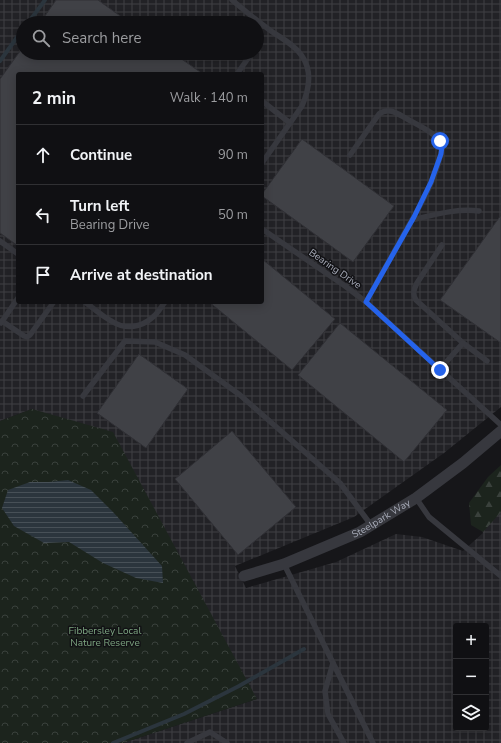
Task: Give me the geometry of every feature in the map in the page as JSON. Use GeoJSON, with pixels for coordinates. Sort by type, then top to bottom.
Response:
{"type":"FeatureCollection","features":[{"type":"Feature","properties":{"kind":"street","name":"Steelpark Way"},"geometry":{"type":"LineString","coordinates":[[244,576],[284,564],[360,532],[416,498],[463,463],[501,431]]}},
{"type":"Feature","properties":{"kind":"lane"},"geometry":{"type":"LineString","coordinates":[[232,0],[251,16]]}},
{"type":"Feature","properties":{"kind":"lane"},"geometry":{"type":"LineString","coordinates":[[264,26],[302,55],[306,64],[309,83],[302,106],[264,160]]}},
{"type":"Feature","properties":{"kind":"lane"},"geometry":{"type":"LineString","coordinates":[[238,72],[247,60]]}},
{"type":"Feature","properties":{"kind":"lane"},"geometry":{"type":"LineString","coordinates":[[264,103],[290,123]]}},
{"type":"Feature","properties":{"kind":"lane"},"geometry":{"type":"LineString","coordinates":[[350,155],[379,114],[387,110],[394,112],[428,131],[440,141],[442,146],[437,168],[431,182],[412,220],[366,302]]}},
{"type":"Feature","properties":{"kind":"lane"},"geometry":{"type":"LineString","coordinates":[[412,220],[455,210],[479,211]]}},
{"type":"Feature","properties":{"kind":"lane","name":"Bearing Drive"},"geometry":{"type":"LineString","coordinates":[[264,230],[366,302],[501,425]]}},
{"type":"Feature","properties":{"kind":"lane"},"geometry":{"type":"LineString","coordinates":[[0,241],[16,253]]}},
{"type":"Feature","properties":{"kind":"lane"},"geometry":{"type":"LineString","coordinates":[[442,245],[417,283],[413,297],[462,343],[487,361]]}},
{"type":"Feature","properties":{"kind":"lane"},"geometry":{"type":"LineString","coordinates":[[16,301],[1,322],[27,337],[52,304]]}},
{"type":"Feature","properties":{"kind":"lane"},"geometry":{"type":"LineString","coordinates":[[88,304],[112,322],[120,326],[130,327],[139,326],[148,321],[163,304]]}},
{"type":"Feature","properties":{"kind":"lane"},"geometry":{"type":"LineString","coordinates":[[83,396],[125,341],[155,342],[185,355],[240,395],[340,483],[371,525]]}},
{"type":"Feature","properties":{"kind":"lane"},"geometry":{"type":"LineString","coordinates":[[440,370],[462,343]]}},
{"type":"Feature","properties":{"kind":"lane"},"geometry":{"type":"LineString","coordinates":[[416,498],[429,517],[501,576]]}},
{"type":"Feature","properties":{"kind":"lane"},"geometry":{"type":"LineString","coordinates":[[284,564],[373,743]]}},
{"type":"Feature","properties":{"kind":"lane"},"geometry":{"type":"LineString","coordinates":[[333,663],[325,691],[328,714],[344,743]]}},
{"type":"Feature","properties":{"kind":"lane"},"geometry":{"type":"LineString","coordinates":[[187,743],[210,732],[227,743]]}},
{"type":"Feature","properties":{"kind":"shaded area"},"geometry":{"type":"Polygon","coordinates":[[[0,0],[501,0],[501,407],[444,453],[354,517],[235,566],[246,588],[336,562],[396,534],[422,537],[463,551],[483,533],[478,517],[501,494],[501,743],[123,743],[257,699],[32,409],[0,421],[0,0]]]}},
{"type":"Feature","properties":{"kind":"shaded area"},"geometry":{"type":"Polygon","coordinates":[[[68,480],[91,490],[113,512],[162,566],[163,583],[136,578],[103,563],[69,542],[44,543],[14,526],[2,508],[8,490],[30,482],[68,480]]]}},
{"type":"Feature","properties":{"kind":"green space","name":"Fibbersley Local Nature Reserve"},"geometry":{"type":"Polygon","coordinates":[[[32,409],[113,432],[257,699],[123,743],[0,743],[0,421],[32,409]]]}},
{"type":"Feature","properties":{"kind":"green space"},"geometry":{"type":"Polygon","coordinates":[[[501,465],[501,512],[483,532],[471,525],[469,503],[488,477],[501,465]]]}},
{"type":"Feature","properties":{"kind":"building"},"geometry":{"type":"Polygon","coordinates":[[[56,0],[98,0],[120,16],[45,16],[56,0]]]}},
{"type":"Feature","properties":{"kind":"building"},"geometry":{"type":"Polygon","coordinates":[[[16,57],[16,60],[183,60],[200,72],[16,72],[16,245],[0,233],[0,79],[16,57]]]}},
{"type":"Feature","properties":{"kind":"building"},"geometry":{"type":"Polygon","coordinates":[[[302,139],[394,206],[353,262],[264,197],[264,191],[302,139]]]}},
{"type":"Feature","properties":{"kind":"building"},"geometry":{"type":"Polygon","coordinates":[[[501,215],[501,343],[440,300],[501,215]]]}},
{"type":"Feature","properties":{"kind":"building"},"geometry":{"type":"Polygon","coordinates":[[[264,261],[335,319],[292,370],[211,304],[264,304],[264,261]]]}},
{"type":"Feature","properties":{"kind":"building"},"geometry":{"type":"Polygon","coordinates":[[[340,323],[447,410],[404,462],[298,375],[340,323]]]}},
{"type":"Feature","properties":{"kind":"building"},"geometry":{"type":"Polygon","coordinates":[[[139,354],[188,389],[146,448],[97,413],[139,354]]]}},
{"type":"Feature","properties":{"kind":"building"},"geometry":{"type":"Polygon","coordinates":[[[232,431],[296,507],[238,555],[175,479],[232,431]]]}},
{"type":"Feature","properties":{"kind":"waterway"},"geometry":{"type":"LineString","coordinates":[[33,16],[45,0]]}},
{"type":"Feature","properties":{"kind":"waterway"},"geometry":{"type":"LineString","coordinates":[[0,61],[16,39]]}},
{"type":"Feature","properties":{"kind":"waterway"},"geometry":{"type":"LineString","coordinates":[[113,743],[184,714],[239,686],[304,649]]}},
{"type":"Feature","properties":{"kind":"route"},"geometry":{"type":"LineString","coordinates":[[440,141],[442,146],[441,154],[431,182],[414,217],[366,302],[440,370]]}}]}
